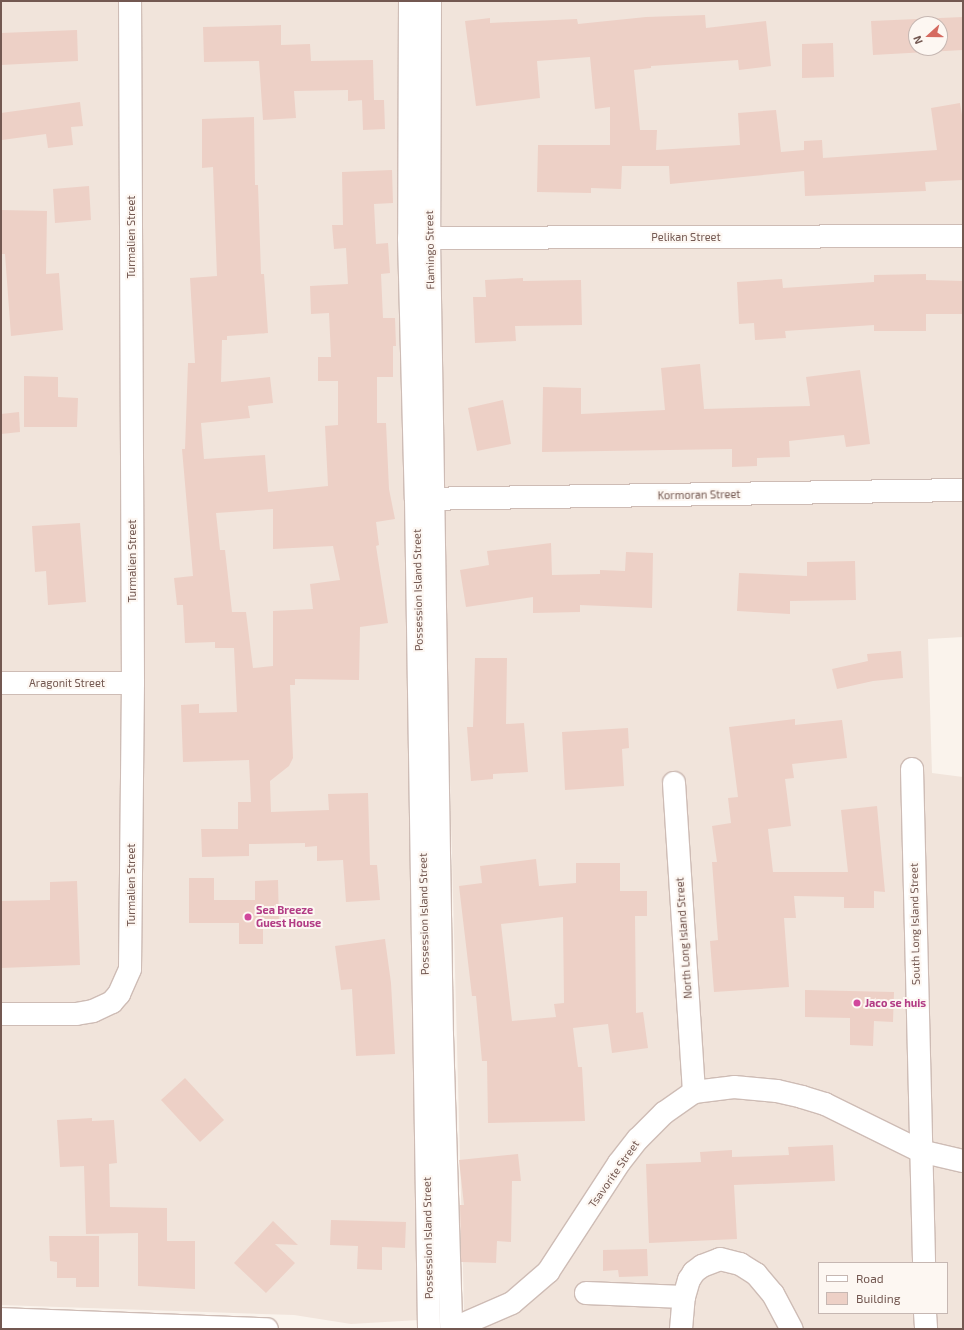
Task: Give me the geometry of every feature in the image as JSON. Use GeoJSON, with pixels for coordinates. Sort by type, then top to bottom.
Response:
{"type":"FeatureCollection","features":[{"type":"Feature","properties":{"kind":"street","name":"Turmalien Street"},"geometry":{"type":"LineString","coordinates":[[1,1014],[76,1014],[93,1011],[112,1002],[128,978],[130,969],[133,683],[130,1]]}},
{"type":"Feature","properties":{"kind":"street","name":"Flamingo Street"},"geometry":{"type":"LineString","coordinates":[[410,1],[419,238],[426,500]]}},
{"type":"Feature","properties":{"kind":"street","name":"Flamingo Street"},"geometry":{"type":"LineString","coordinates":[[419,238],[430,1]]}},
{"type":"Feature","properties":{"kind":"street","name":"Pelikan Street"},"geometry":{"type":"LineString","coordinates":[[419,238],[963,236]]}},
{"type":"Feature","properties":{"kind":"street","name":"Kormoran Street"},"geometry":{"type":"LineString","coordinates":[[426,500],[963,490]]}},
{"type":"Feature","properties":{"kind":"street","name":"Possession Island Street"},"geometry":{"type":"LineString","coordinates":[[426,500],[429,1329]]}},
{"type":"Feature","properties":{"kind":"street","name":"Possession Island Street"},"geometry":{"type":"LineString","coordinates":[[426,500],[451,1329]]}},
{"type":"Feature","properties":{"kind":"street","name":"Aragonit Street"},"geometry":{"type":"LineString","coordinates":[[1,683],[133,683]]}},
{"type":"Feature","properties":{"kind":"street","name":"South Long Island Street"},"geometry":{"type":"LineString","coordinates":[[912,769],[920,1151],[924,1262]]}},
{"type":"Feature","properties":{"kind":"street","name":"North Long Island Street"},"geometry":{"type":"LineString","coordinates":[[674,783],[694,1092]]}},
{"type":"Feature","properties":{"kind":"street","name":"Tsavorite Street"},"geometry":{"type":"LineString","coordinates":[[451,1329],[512,1303],[548,1272],[619,1163],[638,1139],[664,1113],[694,1092],[734,1087],[777,1091],[802,1097],[825,1104],[920,1151],[963,1161]]}},
{"type":"Feature","properties":{"kind":"street"},"geometry":{"type":"LineString","coordinates":[[682,1329],[684,1297],[694,1272],[720,1259],[730,1260],[756,1274],[764,1282],[792,1329]]}},
{"type":"Feature","properties":{"kind":"street"},"geometry":{"type":"LineString","coordinates":[[586,1293],[684,1297]]}},
{"type":"Feature","properties":{"kind":"street"},"geometry":{"type":"LineString","coordinates":[[925,1314],[926,1329]]}},
{"type":"Feature","properties":{"kind":"street"},"geometry":{"type":"LineString","coordinates":[[1,1319],[267,1329]]}},
{"type":"Feature","properties":{"kind":"shaded area"},"geometry":{"type":"Polygon","coordinates":[[[1,1],[400,1],[419,1320],[351,1324],[294,1315],[1,1305],[1,1]]]}},
{"type":"Feature","properties":{"kind":"shaded area"},"geometry":{"type":"Polygon","coordinates":[[[442,1],[963,1],[963,637],[928,639],[932,773],[963,777],[963,1329],[456,1329],[464,1309],[442,481],[442,1]]]}},
{"type":"Feature","properties":{"kind":"building"},"geometry":{"type":"Polygon","coordinates":[[[705,15],[706,28],[766,21],[771,66],[739,70],[738,60],[651,66],[651,68],[634,70],[640,130],[657,130],[656,150],[740,145],[738,113],[776,110],[781,152],[804,150],[804,141],[822,140],[823,158],[937,150],[931,108],[960,103],[963,121],[963,180],[925,182],[926,191],[805,196],[804,171],[670,184],[669,166],[622,166],[621,189],[591,188],[591,193],[537,192],[538,145],[610,145],[610,107],[595,109],[590,57],[537,61],[540,98],[476,106],[465,21],[490,18],[490,23],[577,19],[578,24],[646,17],[705,15]]]}},
{"type":"Feature","properties":{"kind":"building"},"geometry":{"type":"Polygon","coordinates":[[[963,17],[963,50],[948,51],[948,18],[963,17]]]}},
{"type":"Feature","properties":{"kind":"building"},"geometry":{"type":"Polygon","coordinates":[[[908,19],[908,53],[873,55],[871,21],[908,19]]]}},
{"type":"Feature","properties":{"kind":"building"},"geometry":{"type":"Polygon","coordinates":[[[281,25],[281,45],[310,44],[311,61],[373,60],[374,100],[384,100],[385,129],[363,130],[362,100],[348,101],[348,90],[294,91],[296,118],[263,120],[259,61],[204,62],[203,27],[281,25]]]}},
{"type":"Feature","properties":{"kind":"building"},"geometry":{"type":"Polygon","coordinates":[[[77,30],[78,61],[1,65],[1,33],[77,30]]]}},
{"type":"Feature","properties":{"kind":"building"},"geometry":{"type":"Polygon","coordinates":[[[833,43],[834,77],[802,78],[802,44],[833,43]]]}},
{"type":"Feature","properties":{"kind":"building"},"geometry":{"type":"Polygon","coordinates":[[[80,102],[83,126],[71,127],[73,145],[48,148],[46,134],[2,140],[1,113],[80,102]]]}},
{"type":"Feature","properties":{"kind":"building"},"geometry":{"type":"Polygon","coordinates":[[[254,117],[255,185],[258,185],[261,274],[264,274],[268,333],[227,336],[227,340],[222,340],[221,382],[270,377],[273,403],[248,406],[250,418],[201,423],[204,459],[265,455],[268,492],[328,486],[325,426],[338,425],[338,381],[318,381],[318,357],[331,357],[329,313],[311,314],[310,286],[348,284],[346,248],[334,249],[332,225],[343,225],[342,172],[392,170],[393,203],[374,204],[376,244],[388,243],[390,273],[381,274],[383,318],[395,318],[396,346],[393,346],[393,377],[377,377],[377,423],[386,423],[389,489],[395,519],[376,522],[379,545],[376,546],[388,623],[360,627],[359,680],[295,679],[295,685],[290,685],[293,758],[289,766],[270,781],[271,812],[329,810],[328,794],[368,793],[370,865],[377,865],[380,900],[346,902],[343,860],[317,861],[317,846],[305,847],[305,843],[249,844],[249,856],[202,857],[201,829],[238,829],[238,802],[251,802],[249,760],[183,762],[181,705],[199,704],[199,713],[237,712],[234,648],[215,648],[215,642],[185,643],[183,605],[177,605],[174,578],[193,576],[182,449],[185,449],[188,363],[195,363],[190,278],[217,276],[213,167],[202,168],[202,119],[254,117]],[[273,509],[216,513],[220,550],[225,550],[232,612],[246,612],[253,668],[273,666],[273,611],[313,609],[310,584],[340,580],[333,546],[273,549],[273,509]]]}},
{"type":"Feature","properties":{"kind":"building"},"geometry":{"type":"Polygon","coordinates":[[[89,186],[91,220],[55,223],[53,189],[89,186]]]}},
{"type":"Feature","properties":{"kind":"building"},"geometry":{"type":"Polygon","coordinates":[[[1,210],[47,211],[46,274],[59,273],[63,330],[11,336],[5,254],[1,254],[1,210]]]}},
{"type":"Feature","properties":{"kind":"building"},"geometry":{"type":"Polygon","coordinates":[[[926,274],[926,280],[963,281],[963,314],[926,314],[926,331],[874,331],[874,325],[785,331],[786,338],[755,340],[754,323],[739,324],[737,282],[782,279],[783,288],[874,282],[874,275],[926,274]]]}},
{"type":"Feature","properties":{"kind":"building"},"geometry":{"type":"Polygon","coordinates":[[[523,278],[523,281],[581,280],[582,325],[515,326],[516,341],[475,343],[473,297],[486,297],[485,280],[523,278]]]}},
{"type":"Feature","properties":{"kind":"building"},"geometry":{"type":"Polygon","coordinates":[[[700,364],[704,409],[810,406],[806,377],[860,370],[870,444],[846,447],[844,435],[789,441],[790,457],[757,458],[757,466],[732,467],[732,449],[542,452],[543,387],[581,388],[581,414],[665,410],[661,368],[700,364]]]}},
{"type":"Feature","properties":{"kind":"building"},"geometry":{"type":"Polygon","coordinates":[[[24,376],[58,377],[58,397],[78,398],[77,427],[24,427],[24,376]]]}},
{"type":"Feature","properties":{"kind":"building"},"geometry":{"type":"Polygon","coordinates":[[[503,400],[511,444],[477,451],[468,408],[503,400]]]}},
{"type":"Feature","properties":{"kind":"building"},"geometry":{"type":"Polygon","coordinates":[[[19,412],[20,432],[1,434],[1,414],[19,412]]]}},
{"type":"Feature","properties":{"kind":"building"},"geometry":{"type":"Polygon","coordinates":[[[80,523],[86,602],[48,605],[46,571],[35,572],[32,526],[80,523]]]}},
{"type":"Feature","properties":{"kind":"building"},"geometry":{"type":"Polygon","coordinates":[[[551,543],[552,575],[600,574],[600,570],[625,571],[626,552],[653,553],[652,608],[580,605],[580,612],[533,613],[533,597],[466,607],[460,570],[489,565],[487,551],[551,543]]]}},
{"type":"Feature","properties":{"kind":"building"},"geometry":{"type":"Polygon","coordinates":[[[855,561],[856,600],[790,601],[790,614],[737,611],[739,573],[807,576],[807,562],[855,561]]]}},
{"type":"Feature","properties":{"kind":"building"},"geometry":{"type":"Polygon","coordinates":[[[901,651],[903,678],[873,681],[837,689],[832,669],[868,661],[867,654],[901,651]]]}},
{"type":"Feature","properties":{"kind":"building"},"geometry":{"type":"Polygon","coordinates":[[[475,658],[507,658],[506,724],[524,723],[528,772],[493,774],[493,779],[471,781],[467,727],[473,727],[475,658]]]}},
{"type":"Feature","properties":{"kind":"building"},"geometry":{"type":"Polygon","coordinates":[[[795,719],[795,725],[842,720],[847,758],[792,764],[794,778],[785,779],[791,826],[768,829],[773,872],[848,872],[841,810],[877,806],[885,892],[874,891],[874,908],[844,908],[844,897],[794,896],[796,918],[784,918],[789,987],[714,992],[710,941],[718,940],[712,862],[717,862],[712,826],[731,823],[728,798],[738,797],[729,727],[795,719]]]}},
{"type":"Feature","properties":{"kind":"building"},"geometry":{"type":"Polygon","coordinates":[[[628,728],[629,748],[622,749],[624,786],[565,790],[562,732],[628,728]]]}},
{"type":"Feature","properties":{"kind":"building"},"geometry":{"type":"Polygon","coordinates":[[[536,859],[539,886],[576,883],[576,863],[620,863],[620,891],[647,891],[647,916],[635,916],[636,1013],[643,1012],[648,1048],[612,1053],[608,1024],[573,1028],[578,1067],[582,1067],[585,1121],[488,1123],[487,1061],[482,1061],[476,996],[472,996],[459,886],[482,883],[480,866],[536,859]],[[563,917],[501,924],[512,1021],[556,1017],[554,1004],[564,1003],[563,917]]]}},
{"type":"Feature","properties":{"kind":"building"},"geometry":{"type":"Polygon","coordinates":[[[189,878],[214,878],[214,900],[255,900],[255,881],[278,880],[279,924],[263,924],[263,944],[239,944],[239,923],[189,923],[189,878]]]}},
{"type":"Feature","properties":{"kind":"building"},"geometry":{"type":"Polygon","coordinates":[[[77,881],[80,965],[1,968],[1,901],[50,900],[50,882],[77,881]]]}},
{"type":"Feature","properties":{"kind":"building"},"geometry":{"type":"Polygon","coordinates":[[[385,939],[391,983],[395,1054],[356,1056],[352,989],[341,990],[335,946],[385,939]]]}},
{"type":"Feature","properties":{"kind":"building"},"geometry":{"type":"Polygon","coordinates":[[[805,990],[894,992],[893,1022],[874,1021],[873,1046],[850,1045],[850,1018],[805,1017],[805,990]]]}},
{"type":"Feature","properties":{"kind":"building"},"geometry":{"type":"Polygon","coordinates":[[[185,1078],[224,1120],[200,1142],[161,1100],[185,1078]]]}},
{"type":"Feature","properties":{"kind":"building"},"geometry":{"type":"Polygon","coordinates":[[[92,1118],[92,1121],[114,1120],[117,1163],[109,1164],[110,1207],[167,1208],[167,1241],[195,1241],[195,1289],[138,1286],[138,1233],[86,1234],[84,1166],[60,1167],[57,1120],[92,1118]]]}},
{"type":"Feature","properties":{"kind":"building"},"geometry":{"type":"Polygon","coordinates":[[[833,1145],[835,1181],[734,1185],[737,1239],[649,1243],[646,1164],[701,1162],[700,1152],[732,1150],[732,1157],[789,1155],[788,1147],[833,1145]]]}},
{"type":"Feature","properties":{"kind":"building"},"geometry":{"type":"Polygon","coordinates":[[[518,1154],[521,1181],[512,1181],[511,1242],[497,1241],[496,1263],[461,1262],[460,1205],[464,1205],[459,1160],[518,1154]]]}},
{"type":"Feature","properties":{"kind":"building"},"geometry":{"type":"Polygon","coordinates":[[[331,1220],[406,1222],[405,1248],[382,1247],[382,1270],[357,1269],[358,1246],[330,1245],[331,1220]]]}},
{"type":"Feature","properties":{"kind":"building"},"geometry":{"type":"Polygon","coordinates":[[[273,1221],[298,1245],[275,1244],[295,1263],[266,1293],[234,1263],[273,1221]]]}},
{"type":"Feature","properties":{"kind":"building"},"geometry":{"type":"Polygon","coordinates":[[[49,1236],[99,1236],[99,1287],[76,1287],[76,1278],[57,1278],[57,1262],[50,1261],[49,1236]]]}},
{"type":"Feature","properties":{"kind":"building"},"geometry":{"type":"Polygon","coordinates":[[[647,1249],[648,1276],[619,1277],[618,1270],[603,1271],[603,1250],[647,1249]]]}},
{"type":"Feature","properties":{"kind":"place","name":"Sea Breeze Guest House"},"geometry":{"type":"Point","coordinates":[248,917]}},
{"type":"Feature","properties":{"kind":"place","name":"Jaco se huis"},"geometry":{"type":"Point","coordinates":[857,1003]}}]}
